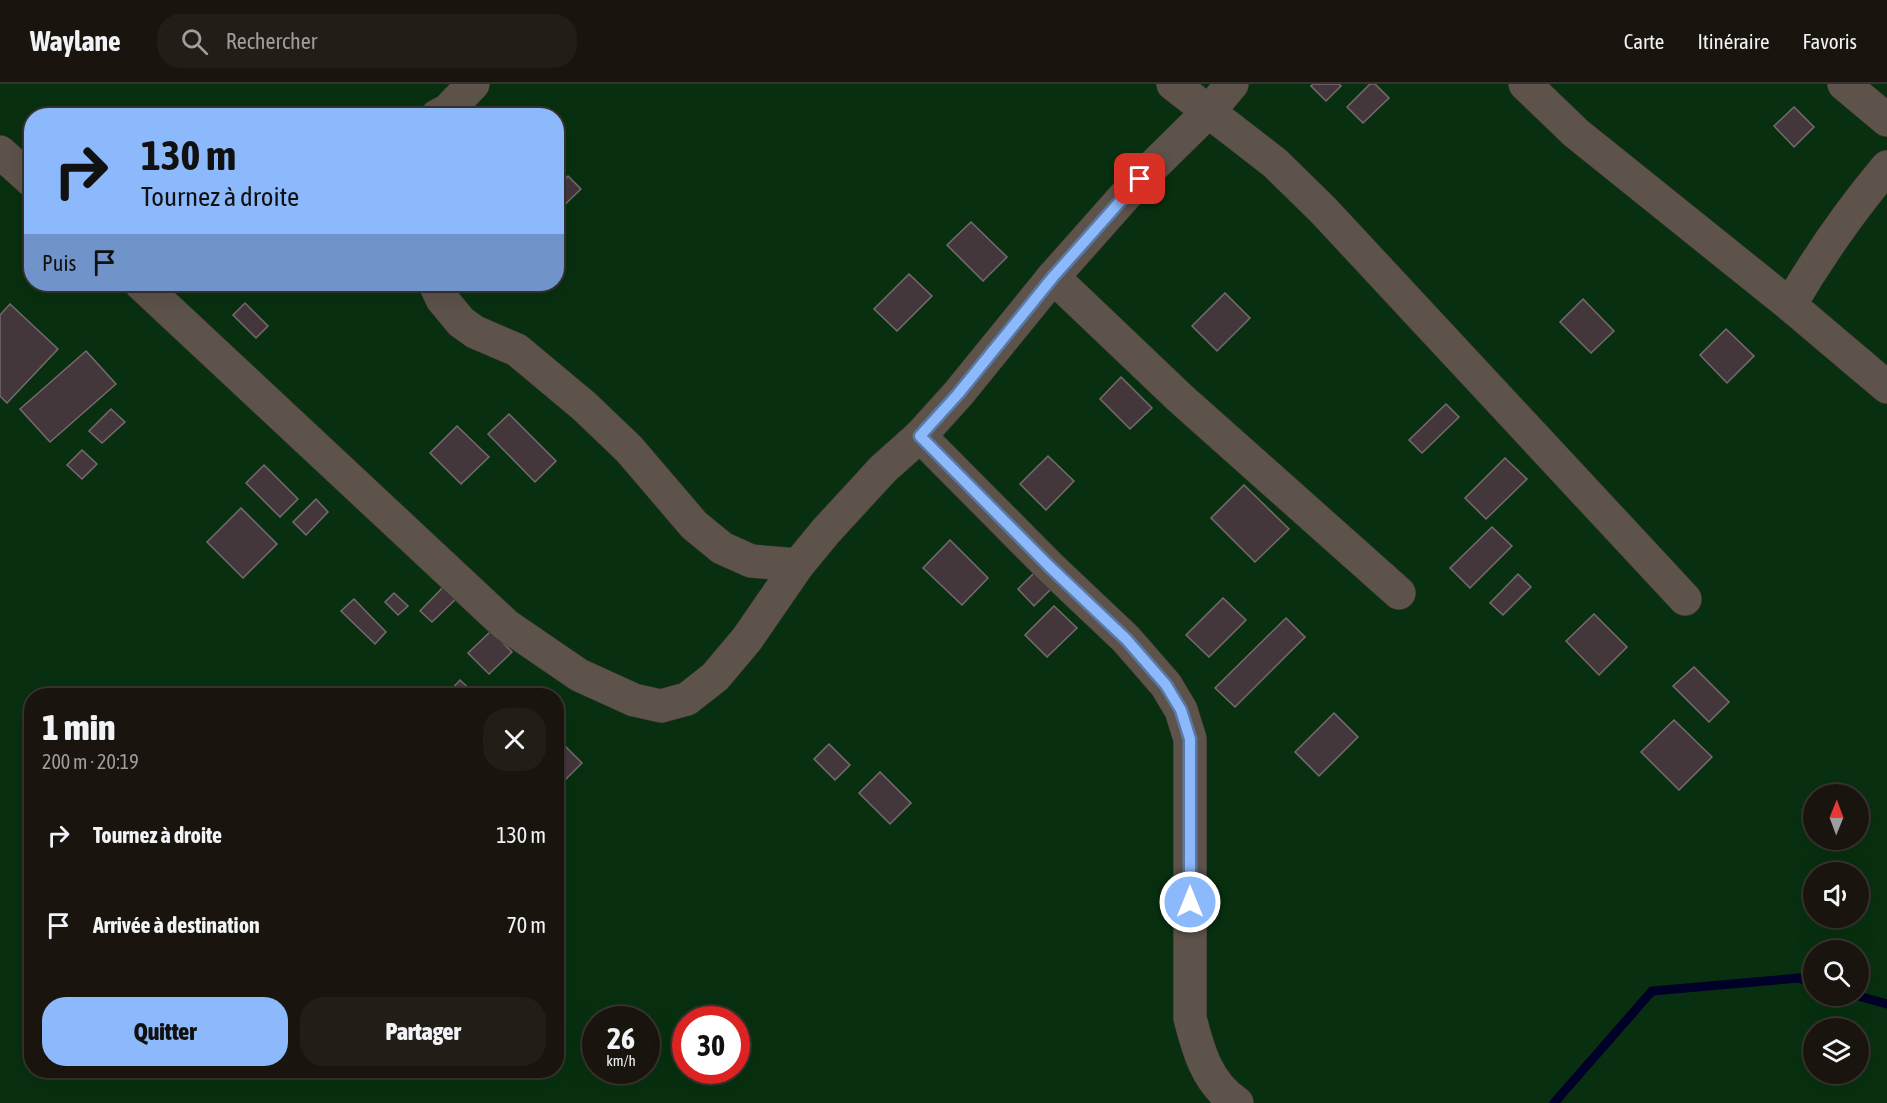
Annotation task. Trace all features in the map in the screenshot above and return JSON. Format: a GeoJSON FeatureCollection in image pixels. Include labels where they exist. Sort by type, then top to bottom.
{"type":"FeatureCollection","features":[{"type":"Feature","properties":{"kind":"street"},"geometry":{"type":"LineString","coordinates":[[450,108],[473,84]]}},
{"type":"Feature","properties":{"kind":"street"},"geometry":{"type":"LineString","coordinates":[[1173,84],[1210,110],[1275,162],[1323,210],[1685,599]]}},
{"type":"Feature","properties":{"kind":"street"},"geometry":{"type":"LineString","coordinates":[[148,291],[506,625],[579,675],[634,700],[661,706],[687,699],[715,677],[747,639],[798,565],[826,531],[883,469],[920,436],[958,394],[1053,277],[1140,179],[1210,110],[1232,84]]}},
{"type":"Feature","properties":{"kind":"street"},"geometry":{"type":"LineString","coordinates":[[1525,84],[1576,133],[1790,305],[1887,387]]}},
{"type":"Feature","properties":{"kind":"street"},"geometry":{"type":"LineString","coordinates":[[1844,84],[1887,120]]}},
{"type":"Feature","properties":{"kind":"street"},"geometry":{"type":"LineString","coordinates":[[0,152],[24,174]]}},
{"type":"Feature","properties":{"kind":"street"},"geometry":{"type":"LineString","coordinates":[[1790,305],[1819,255],[1887,167]]}},
{"type":"Feature","properties":{"kind":"street"},"geometry":{"type":"LineString","coordinates":[[1053,277],[1180,398],[1399,593]]}},
{"type":"Feature","properties":{"kind":"street"},"geometry":{"type":"LineString","coordinates":[[438,291],[461,322],[475,332],[517,350],[584,406],[629,448],[694,525],[722,548],[751,561],[798,565]]}},
{"type":"Feature","properties":{"kind":"street"},"geometry":{"type":"LineString","coordinates":[[920,436],[1050,567],[1126,639],[1166,685],[1181,710],[1190,739],[1190,1018],[1201,1058],[1225,1095],[1237,1103]]}},
{"type":"Feature","properties":{"kind":"green space"},"geometry":{"type":"Polygon","coordinates":[[[0,84],[1887,84],[1887,1103],[0,1103],[0,84]]]}},
{"type":"Feature","properties":{"kind":"building"},"geometry":{"type":"Polygon","coordinates":[[[1313,84],[1339,84],[1341,86],[1326,101],[1311,86],[1313,84]]]}},
{"type":"Feature","properties":{"kind":"building"},"geometry":{"type":"Polygon","coordinates":[[[1370,84],[1375,84],[1389,98],[1363,123],[1347,107],[1370,84]]]}},
{"type":"Feature","properties":{"kind":"building"},"geometry":{"type":"Polygon","coordinates":[[[1794,107],[1814,127],[1794,147],[1774,126],[1794,107]]]}},
{"type":"Feature","properties":{"kind":"building"},"geometry":{"type":"Polygon","coordinates":[[[568,176],[581,189],[564,205],[564,180],[568,176]]]}},
{"type":"Feature","properties":{"kind":"building"},"geometry":{"type":"Polygon","coordinates":[[[971,222],[1007,257],[983,281],[947,245],[971,222]]]}},
{"type":"Feature","properties":{"kind":"building"},"geometry":{"type":"Polygon","coordinates":[[[909,274],[932,296],[897,331],[874,309],[909,274]]]}},
{"type":"Feature","properties":{"kind":"building"},"geometry":{"type":"Polygon","coordinates":[[[1225,293],[1250,318],[1217,351],[1192,326],[1225,293]]]}},
{"type":"Feature","properties":{"kind":"building"},"geometry":{"type":"Polygon","coordinates":[[[1583,299],[1614,331],[1591,353],[1560,322],[1583,299]]]}},
{"type":"Feature","properties":{"kind":"building"},"geometry":{"type":"Polygon","coordinates":[[[245,303],[268,326],[256,338],[233,315],[245,303]]]}},
{"type":"Feature","properties":{"kind":"building"},"geometry":{"type":"Polygon","coordinates":[[[10,304],[58,349],[7,403],[0,396],[0,315],[10,304]]]}},
{"type":"Feature","properties":{"kind":"building"},"geometry":{"type":"Polygon","coordinates":[[[1726,329],[1754,356],[1727,383],[1700,355],[1726,329]]]}},
{"type":"Feature","properties":{"kind":"building"},"geometry":{"type":"Polygon","coordinates":[[[86,351],[116,384],[50,442],[20,409],[86,351]]]}},
{"type":"Feature","properties":{"kind":"building"},"geometry":{"type":"Polygon","coordinates":[[[1121,377],[1152,408],[1130,429],[1100,399],[1121,377]]]}},
{"type":"Feature","properties":{"kind":"building"},"geometry":{"type":"Polygon","coordinates":[[[1446,404],[1459,417],[1422,453],[1409,440],[1446,404]]]}},
{"type":"Feature","properties":{"kind":"building"},"geometry":{"type":"Polygon","coordinates":[[[111,409],[125,422],[102,443],[89,431],[111,409]]]}},
{"type":"Feature","properties":{"kind":"building"},"geometry":{"type":"Polygon","coordinates":[[[509,414],[556,461],[535,482],[488,434],[509,414]]]}},
{"type":"Feature","properties":{"kind":"building"},"geometry":{"type":"Polygon","coordinates":[[[457,426],[489,457],[461,484],[430,453],[457,426]]]}},
{"type":"Feature","properties":{"kind":"building"},"geometry":{"type":"Polygon","coordinates":[[[82,450],[97,464],[82,479],[67,465],[82,450]]]}},
{"type":"Feature","properties":{"kind":"building"},"geometry":{"type":"Polygon","coordinates":[[[1048,456],[1074,481],[1046,510],[1020,484],[1048,456]]]}},
{"type":"Feature","properties":{"kind":"building"},"geometry":{"type":"Polygon","coordinates":[[[1505,458],[1527,479],[1486,519],[1465,498],[1505,458]]]}},
{"type":"Feature","properties":{"kind":"building"},"geometry":{"type":"Polygon","coordinates":[[[264,465],[298,499],[280,517],[246,483],[264,465]]]}},
{"type":"Feature","properties":{"kind":"building"},"geometry":{"type":"Polygon","coordinates":[[[1244,485],[1289,529],[1255,562],[1211,518],[1244,485]]]}},
{"type":"Feature","properties":{"kind":"building"},"geometry":{"type":"Polygon","coordinates":[[[316,499],[328,512],[306,535],[293,522],[316,499]]]}},
{"type":"Feature","properties":{"kind":"building"},"geometry":{"type":"Polygon","coordinates":[[[241,508],[277,544],[243,578],[207,542],[241,508]]]}},
{"type":"Feature","properties":{"kind":"building"},"geometry":{"type":"Polygon","coordinates":[[[1492,527],[1512,546],[1470,588],[1450,568],[1492,527]]]}},
{"type":"Feature","properties":{"kind":"building"},"geometry":{"type":"Polygon","coordinates":[[[950,540],[988,578],[962,605],[923,568],[950,540]]]}},
{"type":"Feature","properties":{"kind":"building"},"geometry":{"type":"Polygon","coordinates":[[[1037,570],[1054,586],[1034,606],[1018,589],[1037,570]]]}},
{"type":"Feature","properties":{"kind":"building"},"geometry":{"type":"Polygon","coordinates":[[[1518,574],[1531,587],[1503,615],[1490,603],[1518,574]]]}},
{"type":"Feature","properties":{"kind":"building"},"geometry":{"type":"Polygon","coordinates":[[[446,584],[458,597],[432,622],[420,611],[446,584]]]}},
{"type":"Feature","properties":{"kind":"building"},"geometry":{"type":"Polygon","coordinates":[[[394,593],[408,606],[398,615],[385,602],[394,593]]]}},
{"type":"Feature","properties":{"kind":"building"},"geometry":{"type":"Polygon","coordinates":[[[1223,598],[1246,620],[1209,657],[1186,635],[1223,598]]]}},
{"type":"Feature","properties":{"kind":"building"},"geometry":{"type":"Polygon","coordinates":[[[354,599],[386,632],[375,644],[341,611],[354,599]]]}},
{"type":"Feature","properties":{"kind":"building"},"geometry":{"type":"Polygon","coordinates":[[[1054,606],[1077,628],[1047,657],[1025,635],[1054,606]]]}},
{"type":"Feature","properties":{"kind":"building"},"geometry":{"type":"Polygon","coordinates":[[[1594,614],[1627,647],[1599,675],[1566,641],[1594,614]]]}},
{"type":"Feature","properties":{"kind":"building"},"geometry":{"type":"Polygon","coordinates":[[[1286,618],[1305,637],[1235,707],[1215,688],[1286,618]]]}},
{"type":"Feature","properties":{"kind":"building"},"geometry":{"type":"Polygon","coordinates":[[[491,631],[512,652],[489,674],[468,653],[491,631]]]}},
{"type":"Feature","properties":{"kind":"building"},"geometry":{"type":"Polygon","coordinates":[[[1694,667],[1729,702],[1709,722],[1673,686],[1694,667]]]}},
{"type":"Feature","properties":{"kind":"building"},"geometry":{"type":"Polygon","coordinates":[[[460,680],[468,688],[453,688],[460,680]]]}},
{"type":"Feature","properties":{"kind":"building"},"geometry":{"type":"Polygon","coordinates":[[[1334,713],[1358,737],[1319,776],[1295,752],[1334,713]]]}},
{"type":"Feature","properties":{"kind":"building"},"geometry":{"type":"Polygon","coordinates":[[[1674,720],[1712,757],[1679,790],[1641,752],[1674,720]]]}},
{"type":"Feature","properties":{"kind":"building"},"geometry":{"type":"Polygon","coordinates":[[[829,744],[850,765],[835,780],[814,759],[829,744]]]}},
{"type":"Feature","properties":{"kind":"building"},"geometry":{"type":"Polygon","coordinates":[[[564,745],[582,763],[564,779],[564,745]]]}},
{"type":"Feature","properties":{"kind":"building"},"geometry":{"type":"Polygon","coordinates":[[[880,772],[911,803],[890,824],[859,793],[880,772]]]}},
{"type":"Feature","properties":{"kind":"waterway"},"geometry":{"type":"LineString","coordinates":[[1554,1103],[1652,991],[1803,979]]}},
{"type":"Feature","properties":{"kind":"waterway"},"geometry":{"type":"LineString","coordinates":[[1869,999],[1887,1004]]}},
{"type":"Feature","properties":{"kind":"route"},"geometry":{"type":"LineString","coordinates":[[1140,179],[1053,277],[958,394],[920,436],[1050,567],[1126,639],[1166,685],[1181,710],[1190,739],[1190,902]]}}]}
